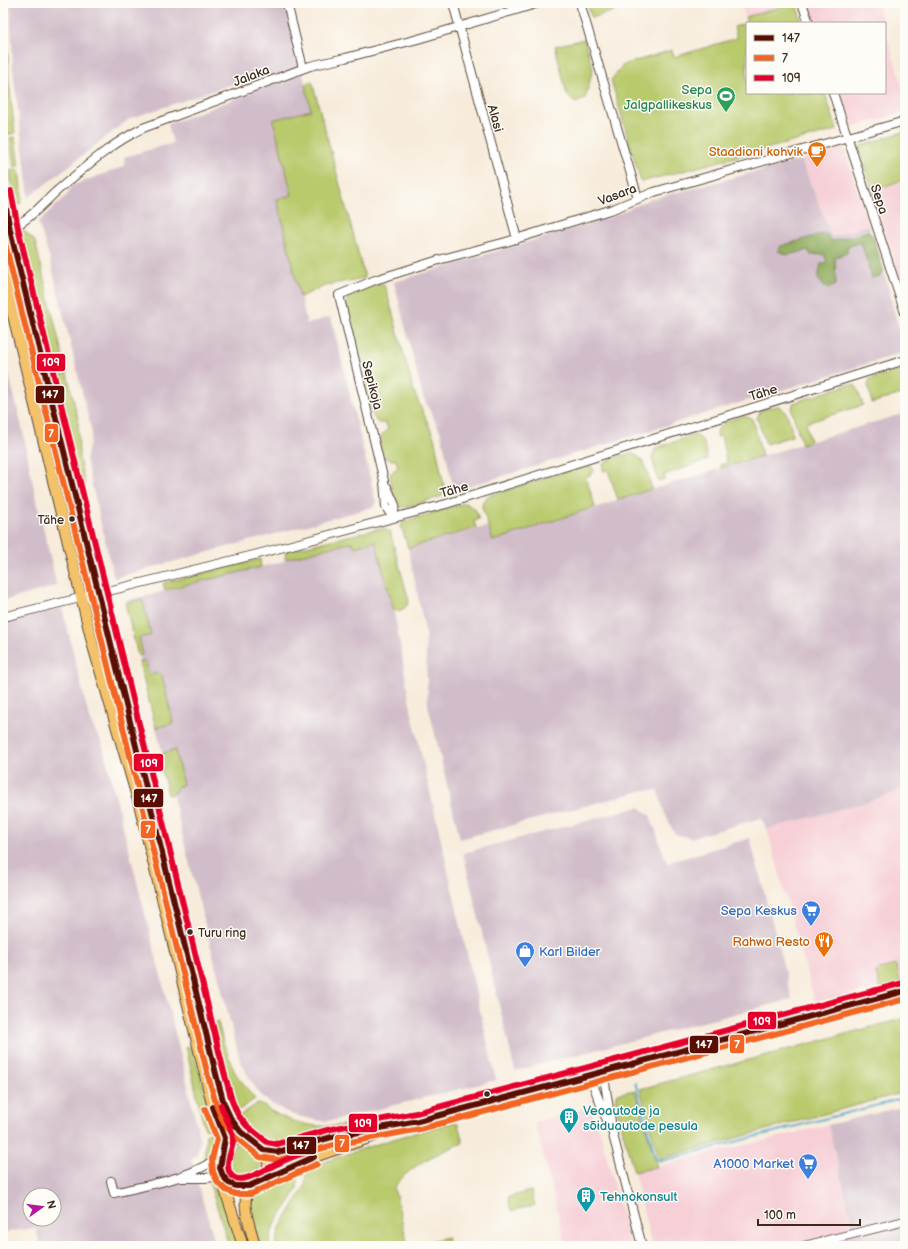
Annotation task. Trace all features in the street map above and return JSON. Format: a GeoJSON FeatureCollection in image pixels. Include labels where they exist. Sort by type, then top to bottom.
{"type":"FeatureCollection","features":[{"type":"Feature","properties":{"kind":"main road"},"geometry":{"type":"LineString","coordinates":[[3,192],[6,231],[224,1104],[231,1119],[241,1132],[264,1150],[278,1152],[332,1137],[418,1122]]}},
{"type":"Feature","properties":{"kind":"main road"},"geometry":{"type":"LineString","coordinates":[[3,274],[80,597],[103,685],[139,804],[214,1112],[225,1136],[219,1162],[225,1190],[243,1246]]}},
{"type":"Feature","properties":{"kind":"main road"},"geometry":{"type":"LineString","coordinates":[[256,1246],[245,1204],[245,1196],[249,1187],[262,1179],[298,1163],[418,1122],[905,991]]}},
{"type":"Feature","properties":{"kind":"main road"},"geometry":{"type":"LineString","coordinates":[[222,1152],[237,1140],[252,1141]]}},
{"type":"Feature","properties":{"kind":"main road"},"geometry":{"type":"LineString","coordinates":[[262,1179],[268,1165],[264,1150]]}},
{"type":"Feature","properties":{"kind":"main road"},"geometry":{"type":"LineString","coordinates":[[223,1176],[234,1186],[249,1187]]}},
{"type":"Feature","properties":{"kind":"street"},"geometry":{"type":"LineString","coordinates":[[288,3],[303,68]]}},
{"type":"Feature","properties":{"kind":"street","name":"Alasi"},"geometry":{"type":"LineString","coordinates":[[453,3],[517,239]]}},
{"type":"Feature","properties":{"kind":"street","name":"Jalaka"},"geometry":{"type":"LineString","coordinates":[[6,231],[23,222],[103,151],[124,138],[180,114],[303,68],[414,40],[539,3]]}},
{"type":"Feature","properties":{"kind":"street"},"geometry":{"type":"LineString","coordinates":[[580,3],[638,198]]}},
{"type":"Feature","properties":{"kind":"street"},"geometry":{"type":"LineString","coordinates":[[802,3],[809,22]]}},
{"type":"Feature","properties":{"kind":"street","name":"Sepa"},"geometry":{"type":"LineString","coordinates":[[833,94],[905,313]]}},
{"type":"Feature","properties":{"kind":"street","name":"Vasara"},"geometry":{"type":"LineString","coordinates":[[339,295],[375,280],[442,259],[517,239],[612,209],[638,198],[905,121]]}},
{"type":"Feature","properties":{"kind":"street","name":"Sepikoja"},"geometry":{"type":"LineString","coordinates":[[339,295],[384,481],[386,507],[393,518]]}},
{"type":"Feature","properties":{"kind":"street","name":"Tähe"},"geometry":{"type":"LineString","coordinates":[[3,617],[254,555],[446,504],[575,465],[905,360]]}},
{"type":"Feature","properties":{"kind":"street"},"geometry":{"type":"LineString","coordinates":[[597,1074],[605,1084],[613,1135],[642,1246]]}},
{"type":"Feature","properties":{"kind":"street"},"geometry":{"type":"LineString","coordinates":[[111,1181],[114,1193],[173,1178],[202,1168],[222,1152]]}},
{"type":"Feature","properties":{"kind":"street"},"geometry":{"type":"LineString","coordinates":[[173,1178],[205,1178],[223,1176]]}},
{"type":"Feature","properties":{"kind":"street"},"geometry":{"type":"LineString","coordinates":[[804,1246],[905,1221]]}},
{"type":"Feature","properties":{"kind":"shaded area"},"geometry":{"type":"Polygon","coordinates":[[[10,3],[284,3],[312,110],[273,120],[292,195],[277,199],[307,324],[331,317],[376,502],[373,507],[114,578],[86,460],[92,433],[50,259],[38,222],[68,194],[71,186],[125,166],[124,157],[173,143],[168,124],[251,93],[250,78],[129,119],[29,197],[13,70],[10,3]]]}},
{"type":"Feature","properties":{"kind":"shaded area"},"geometry":{"type":"Polygon","coordinates":[[[741,3],[794,3],[745,17],[741,3]]]}},
{"type":"Feature","properties":{"kind":"shaded area"},"geometry":{"type":"Polygon","coordinates":[[[808,3],[877,3],[883,22],[815,22],[808,3]]]}},
{"type":"Feature","properties":{"kind":"shaded area"},"geometry":{"type":"Polygon","coordinates":[[[886,32],[905,95],[905,112],[850,128],[838,94],[886,94],[886,32]]]}},
{"type":"Feature","properties":{"kind":"shaded area"},"geometry":{"type":"Polygon","coordinates":[[[905,131],[905,292],[858,147],[905,131]]]}},
{"type":"Feature","properties":{"kind":"shaded area"},"geometry":{"type":"Polygon","coordinates":[[[844,147],[868,225],[832,237],[801,160],[844,147]]]}},
{"type":"Feature","properties":{"kind":"shaded area"},"geometry":{"type":"Polygon","coordinates":[[[801,160],[832,237],[868,225],[884,272],[905,352],[454,491],[441,433],[423,397],[394,282],[611,217],[648,200],[801,160]]]}},
{"type":"Feature","properties":{"kind":"shaded area"},"geometry":{"type":"Polygon","coordinates":[[[3,350],[23,432],[33,484],[57,586],[3,601],[3,350]]]}},
{"type":"Feature","properties":{"kind":"shaded area"},"geometry":{"type":"Polygon","coordinates":[[[905,413],[905,788],[868,802],[767,829],[761,818],[691,838],[675,834],[665,814],[658,791],[645,790],[460,839],[428,705],[425,630],[408,548],[488,526],[493,541],[659,487],[905,413]]]}},
{"type":"Feature","properties":{"kind":"shaded area"},"geometry":{"type":"Polygon","coordinates":[[[352,541],[355,547],[375,541],[394,611],[411,709],[496,1080],[335,1120],[321,1121],[293,1115],[270,1103],[259,1093],[241,1064],[190,866],[125,601],[284,561],[285,559],[352,541]]]}},
{"type":"Feature","properties":{"kind":"shaded area"},"geometry":{"type":"Polygon","coordinates":[[[62,608],[90,721],[102,743],[180,1052],[200,1140],[197,1154],[191,1160],[216,1246],[40,1246],[36,1228],[3,1232],[3,623],[62,608]]]}},
{"type":"Feature","properties":{"kind":"shaded area"},"geometry":{"type":"Polygon","coordinates":[[[905,788],[905,982],[815,1002],[767,829],[868,802],[905,788]]]}},
{"type":"Feature","properties":{"kind":"shaded area"},"geometry":{"type":"Polygon","coordinates":[[[639,807],[650,815],[667,863],[750,838],[792,999],[515,1071],[463,853],[639,807]]]}},
{"type":"Feature","properties":{"kind":"shaded area"},"geometry":{"type":"Polygon","coordinates":[[[905,1106],[905,1246],[804,1246],[855,1233],[828,1125],[905,1106]]]}},
{"type":"Feature","properties":{"kind":"shaded area"},"geometry":{"type":"Polygon","coordinates":[[[590,1107],[601,1135],[630,1246],[566,1246],[535,1122],[590,1107]]]}},
{"type":"Feature","properties":{"kind":"shaded area"},"geometry":{"type":"Polygon","coordinates":[[[828,1125],[855,1233],[804,1246],[652,1246],[634,1172],[828,1125]]]}},
{"type":"Feature","properties":{"kind":"green space"},"geometry":{"type":"Polygon","coordinates":[[[3,3],[6,3],[9,83],[15,133],[6,135],[3,126],[3,3]]]}},
{"type":"Feature","properties":{"kind":"green space"},"geometry":{"type":"Polygon","coordinates":[[[586,3],[640,3],[592,18],[586,3]]]}},
{"type":"Feature","properties":{"kind":"green space"},"geometry":{"type":"Polygon","coordinates":[[[796,3],[802,22],[747,22],[745,17],[796,3]]]}},
{"type":"Feature","properties":{"kind":"green space","name":"Sepa Jalgpallikeskus"},"geometry":{"type":"Polygon","coordinates":[[[746,23],[746,94],[825,94],[837,130],[641,182],[611,80],[623,65],[672,50],[674,57],[737,38],[734,27],[746,23]]]}},
{"type":"Feature","properties":{"kind":"green space"},"geometry":{"type":"Polygon","coordinates":[[[584,39],[593,69],[585,99],[575,103],[567,95],[555,46],[584,39]]]}},
{"type":"Feature","properties":{"kind":"green space"},"geometry":{"type":"Polygon","coordinates":[[[312,81],[365,278],[327,285],[300,297],[277,199],[292,195],[273,120],[311,110],[305,84],[312,81]]]}},
{"type":"Feature","properties":{"kind":"green space"},"geometry":{"type":"Polygon","coordinates":[[[905,131],[905,179],[880,188],[881,196],[875,198],[858,147],[905,131]]]}},
{"type":"Feature","properties":{"kind":"green space"},"geometry":{"type":"Polygon","coordinates":[[[15,137],[19,166],[14,167],[10,138],[15,137]]]}},
{"type":"Feature","properties":{"kind":"green space"},"geometry":{"type":"Polygon","coordinates":[[[19,170],[22,197],[21,203],[14,207],[10,171],[19,170]]]}},
{"type":"Feature","properties":{"kind":"green space"},"geometry":{"type":"Polygon","coordinates":[[[22,229],[35,241],[65,366],[58,367],[50,363],[20,236],[22,229]]]}},
{"type":"Feature","properties":{"kind":"green space"},"geometry":{"type":"Polygon","coordinates":[[[868,231],[873,236],[884,272],[880,276],[872,278],[861,242],[847,247],[847,253],[835,257],[836,285],[827,289],[818,279],[821,264],[827,262],[824,254],[811,255],[808,250],[788,255],[778,251],[781,246],[825,233],[832,241],[868,231]]]}},
{"type":"Feature","properties":{"kind":"green space"},"geometry":{"type":"Polygon","coordinates":[[[383,284],[386,289],[414,392],[434,437],[444,486],[445,494],[440,497],[407,507],[400,507],[392,491],[390,474],[398,467],[396,460],[390,460],[382,454],[379,444],[383,434],[388,430],[386,423],[378,423],[375,419],[369,407],[365,392],[365,379],[367,374],[373,370],[372,363],[363,363],[358,357],[348,317],[348,298],[355,292],[383,284]]]}},
{"type":"Feature","properties":{"kind":"green space"},"geometry":{"type":"Polygon","coordinates":[[[905,369],[905,393],[872,403],[868,384],[870,379],[905,369]]]}},
{"type":"Feature","properties":{"kind":"green space"},"geometry":{"type":"Polygon","coordinates":[[[67,373],[78,419],[79,458],[85,484],[83,485],[76,470],[55,383],[59,376],[67,373]]]}},
{"type":"Feature","properties":{"kind":"green space"},"geometry":{"type":"Polygon","coordinates":[[[850,384],[856,386],[863,405],[806,423],[810,441],[802,444],[792,411],[793,403],[850,384]]]}},
{"type":"Feature","properties":{"kind":"green space"},"geometry":{"type":"Polygon","coordinates":[[[777,406],[784,409],[786,413],[790,423],[792,436],[766,444],[757,418],[761,410],[777,406]]]}},
{"type":"Feature","properties":{"kind":"green space"},"geometry":{"type":"Polygon","coordinates":[[[745,416],[752,419],[762,456],[721,468],[720,465],[727,463],[721,436],[717,437],[717,432],[722,424],[745,416]]]}},
{"type":"Feature","properties":{"kind":"green space"},"geometry":{"type":"Polygon","coordinates":[[[694,435],[703,441],[706,448],[707,460],[664,475],[665,479],[658,481],[652,457],[656,448],[694,435]]]}},
{"type":"Feature","properties":{"kind":"green space"},"geometry":{"type":"Polygon","coordinates":[[[631,453],[640,458],[646,468],[652,489],[618,500],[608,470],[603,471],[603,464],[613,458],[631,453]]]}},
{"type":"Feature","properties":{"kind":"green space"},"geometry":{"type":"Polygon","coordinates":[[[584,466],[592,467],[594,470],[586,477],[595,507],[493,541],[482,507],[483,502],[488,496],[584,466]]]}},
{"type":"Feature","properties":{"kind":"green space"},"geometry":{"type":"Polygon","coordinates":[[[465,503],[475,509],[479,519],[474,521],[476,528],[408,548],[401,525],[403,522],[465,503]]]}},
{"type":"Feature","properties":{"kind":"green space"},"geometry":{"type":"Polygon","coordinates":[[[377,529],[385,529],[390,532],[409,601],[407,606],[401,610],[394,611],[375,541],[355,547],[352,542],[285,559],[286,551],[377,529]]]}},
{"type":"Feature","properties":{"kind":"green space"},"geometry":{"type":"Polygon","coordinates":[[[260,559],[261,567],[165,590],[163,583],[260,559]]]}},
{"type":"Feature","properties":{"kind":"green space"},"geometry":{"type":"Polygon","coordinates":[[[140,600],[143,601],[151,635],[139,638],[143,654],[138,656],[125,603],[140,600]]]}},
{"type":"Feature","properties":{"kind":"green space"},"geometry":{"type":"Polygon","coordinates":[[[145,661],[149,675],[160,673],[162,676],[173,723],[156,728],[139,662],[145,661]]]}},
{"type":"Feature","properties":{"kind":"green space"},"geometry":{"type":"Polygon","coordinates":[[[175,750],[183,784],[176,789],[173,794],[168,795],[159,758],[160,754],[175,750]]]}},
{"type":"Feature","properties":{"kind":"green space"},"geometry":{"type":"Polygon","coordinates":[[[896,965],[900,981],[899,984],[885,988],[880,987],[876,972],[879,969],[896,965]]]}},
{"type":"Feature","properties":{"kind":"green space"},"geometry":{"type":"Polygon","coordinates":[[[905,1018],[905,1092],[659,1159],[640,1089],[905,1018]]]}},
{"type":"Feature","properties":{"kind":"green space"},"geometry":{"type":"Polygon","coordinates":[[[218,1022],[223,1042],[235,1073],[255,1099],[233,1114],[224,1082],[213,1028],[215,1023],[218,1022]]]}},
{"type":"Feature","properties":{"kind":"green space"},"geometry":{"type":"Polygon","coordinates":[[[186,1046],[191,1048],[193,1052],[215,1124],[206,1129],[204,1127],[186,1046]]]}},
{"type":"Feature","properties":{"kind":"green space"},"geometry":{"type":"Polygon","coordinates":[[[635,1090],[657,1167],[634,1172],[615,1103],[616,1094],[635,1090]]]}},
{"type":"Feature","properties":{"kind":"green space"},"geometry":{"type":"Polygon","coordinates":[[[257,1104],[264,1106],[282,1117],[310,1125],[329,1126],[349,1124],[346,1129],[286,1146],[276,1146],[266,1142],[260,1136],[249,1132],[236,1118],[257,1104]]]}},
{"type":"Feature","properties":{"kind":"green space"},"geometry":{"type":"Polygon","coordinates":[[[455,1122],[458,1124],[463,1143],[416,1166],[400,1180],[394,1188],[408,1246],[275,1246],[280,1228],[305,1186],[306,1169],[380,1143],[455,1122]]]}},
{"type":"Feature","properties":{"kind":"green space"},"geometry":{"type":"Polygon","coordinates":[[[217,1129],[219,1135],[218,1148],[204,1164],[206,1134],[217,1129]]]}},
{"type":"Feature","properties":{"kind":"green space"},"geometry":{"type":"Polygon","coordinates":[[[242,1143],[256,1149],[261,1157],[260,1166],[255,1174],[247,1179],[238,1180],[230,1176],[225,1163],[235,1144],[242,1143]]]}},
{"type":"Feature","properties":{"kind":"green space"},"geometry":{"type":"Polygon","coordinates":[[[289,1171],[296,1176],[298,1182],[297,1189],[273,1227],[269,1246],[260,1246],[249,1200],[251,1195],[260,1186],[289,1171]]]}},
{"type":"Feature","properties":{"kind":"green space"},"geometry":{"type":"Polygon","coordinates":[[[209,1181],[213,1181],[218,1185],[222,1192],[229,1211],[238,1246],[229,1246],[209,1181]]]}},
{"type":"Feature","properties":{"kind":"green space"},"geometry":{"type":"Polygon","coordinates":[[[531,1191],[535,1205],[511,1211],[508,1197],[531,1191]]]}},
{"type":"Feature","properties":{"kind":"green space"},"geometry":{"type":"Polygon","coordinates":[[[447,1237],[449,1246],[411,1246],[447,1237]]]}},
{"type":"Feature","properties":{"kind":"waterway"},"geometry":{"type":"LineString","coordinates":[[635,1082],[656,1159],[661,1161],[905,1098]]}},
{"type":"Feature","properties":{"kind":"transit line","name":"109"},"geometry":{"type":"LineString","coordinates":[[11,191],[18,228],[224,1072],[232,1101],[238,1115],[247,1126],[267,1142],[277,1144],[331,1129],[416,1113],[903,983]]}},
{"type":"Feature","properties":{"kind":"transit line","name":"147"},"geometry":{"type":"LineString","coordinates":[[3,192],[10,230],[216,1074],[224,1104],[231,1119],[241,1132],[264,1150],[278,1152],[332,1137],[418,1121],[905,991]]}},
{"type":"Feature","properties":{"kind":"transit line","name":"7"},"geometry":{"type":"LineString","coordinates":[[3,235],[208,1076],[217,1107],[224,1123],[235,1137],[260,1157],[279,1160],[334,1145],[420,1129],[905,999]]}},
{"type":"Feature","properties":{"kind":"transit line","name":"109"},"geometry":{"type":"LineString","coordinates":[[221,1105],[233,1135],[233,1143],[228,1160],[228,1167],[231,1175],[236,1178],[242,1179],[250,1177],[285,1160],[311,1150]]}},
{"type":"Feature","properties":{"kind":"transit line","name":"147"},"geometry":{"type":"LineString","coordinates":[[213,1107],[225,1138],[220,1168],[223,1176],[229,1183],[236,1186],[249,1186],[314,1157]]}},
{"type":"Feature","properties":{"kind":"transit line","name":"7"},"geometry":{"type":"LineString","coordinates":[[205,1109],[217,1139],[212,1159],[213,1172],[218,1183],[226,1190],[235,1194],[251,1194],[317,1164]]}},
{"type":"Feature","properties":{"kind":"place","name":"Sepa Jalgpallikeskus"},"geometry":{"type":"Point","coordinates":[726,113]}},
{"type":"Feature","properties":{"kind":"place","name":"Staadioni kohvik"},"geometry":{"type":"Point","coordinates":[817,168]}},
{"type":"Feature","properties":{"kind":"place","name":"Tähe"},"geometry":{"type":"Point","coordinates":[72,519]}},
{"type":"Feature","properties":{"kind":"place","name":"Sepa Keskus"},"geometry":{"type":"Point","coordinates":[811,927]}},
{"type":"Feature","properties":{"kind":"place","name":"Turu ring"},"geometry":{"type":"Point","coordinates":[190,932]}},
{"type":"Feature","properties":{"kind":"place","name":"Rahwa Resto"},"geometry":{"type":"Point","coordinates":[824,958]}},
{"type":"Feature","properties":{"kind":"place","name":"Karl Bilder"},"geometry":{"type":"Point","coordinates":[525,968]}},
{"type":"Feature","properties":{"kind":"place","name":"Veoautode ja sõiduautode pesula"},"geometry":{"type":"Point","coordinates":[569,1134]}},
{"type":"Feature","properties":{"kind":"place","name":"A1000 Market"},"geometry":{"type":"Point","coordinates":[808,1180]}},
{"type":"Feature","properties":{"kind":"place","name":"Tehnokonsult"},"geometry":{"type":"Point","coordinates":[586,1213]}}]}
